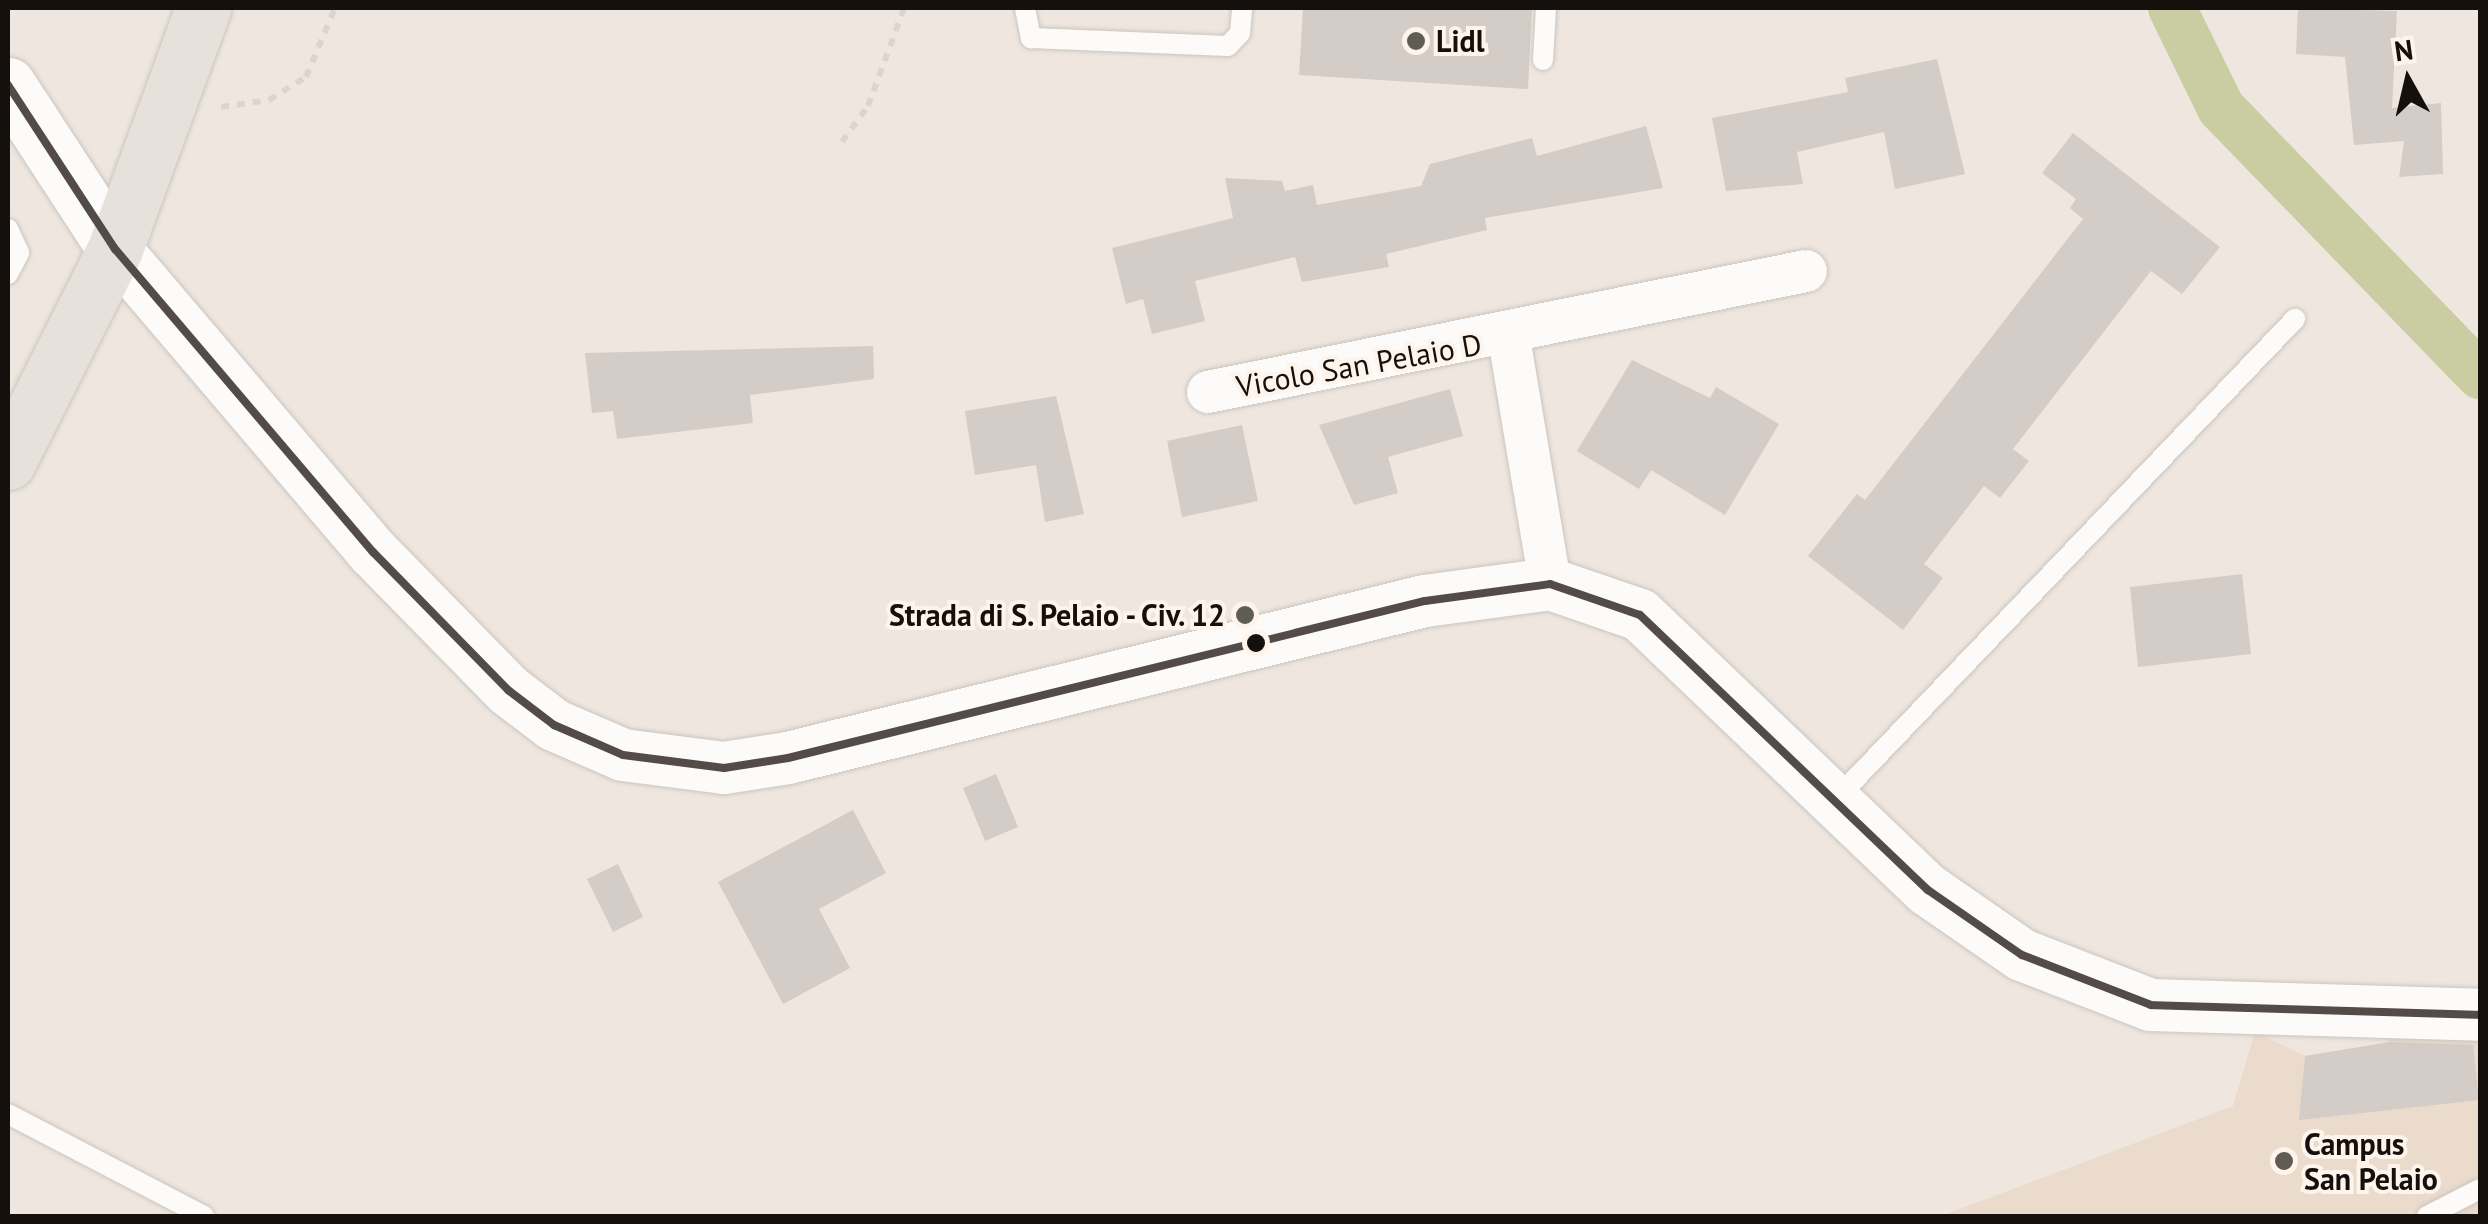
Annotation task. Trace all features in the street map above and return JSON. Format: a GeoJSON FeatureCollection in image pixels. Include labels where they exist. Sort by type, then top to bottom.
{"type":"FeatureCollection","features":[{"type":"Feature","properties":{"kind":"main road"},"geometry":{"type":"LineString","coordinates":[[8,462],[115,249],[203,8]]}},
{"type":"Feature","properties":{"kind":"main road"},"geometry":{"type":"LineString","coordinates":[[8,85],[115,249]]}},
{"type":"Feature","properties":{"kind":"street"},"geometry":{"type":"LineString","coordinates":[[115,249],[373,552],[508,690],[554,725],[654,762],[724,768],[788,758],[1425,601],[1550,584],[1640,615],[1973,924],[2086,984],[2226,1013],[2480,1015]]}},
{"type":"Feature","properties":{"kind":"street","name":"Vicolo San Pelaio D"},"geometry":{"type":"LineString","coordinates":[[1208,392],[1509,338],[1806,272]]}},
{"type":"Feature","properties":{"kind":"street","name":"Vicolo San Pelaio D"},"geometry":{"type":"LineString","coordinates":[[1509,338],[1550,584]]}},
{"type":"Feature","properties":{"kind":"lane"},"geometry":{"type":"LineString","coordinates":[[1024,8],[1031,38],[1228,46],[1240,33],[1242,8]]}},
{"type":"Feature","properties":{"kind":"lane"},"geometry":{"type":"LineString","coordinates":[[1543,60],[1546,8]]}},
{"type":"Feature","properties":{"kind":"lane"},"geometry":{"type":"LineString","coordinates":[[8,229],[19,254],[8,274]]}},
{"type":"Feature","properties":{"kind":"lane"},"geometry":{"type":"LineString","coordinates":[[1835,800],[2295,318]]}},
{"type":"Feature","properties":{"kind":"lane"},"geometry":{"type":"LineString","coordinates":[[8,1114],[204,1216]]}},
{"type":"Feature","properties":{"kind":"lane"},"geometry":{"type":"LineString","coordinates":[[2427,1216],[2480,1189]]}},
{"type":"Feature","properties":{"kind":"path"},"geometry":{"type":"LineString","coordinates":[[222,107],[269,100],[306,77],[334,8]]}},
{"type":"Feature","properties":{"kind":"path"},"geometry":{"type":"LineString","coordinates":[[842,142],[868,106],[904,8]]}},
{"type":"Feature","properties":{"kind":"shaded area","name":"Campus San Pelaio"},"geometry":{"type":"Polygon","coordinates":[[[2255,1032],[2305,1056],[2389,1046],[2388,1037],[2480,1036],[2480,1216],[1941,1216],[2233,1106],[2255,1032]]]}},
{"type":"Feature","properties":{"kind":"building","name":"Lidl"},"geometry":{"type":"Polygon","coordinates":[[[1303,8],[1532,8],[1528,89],[1299,75],[1303,8]]]}},
{"type":"Feature","properties":{"kind":"building"},"geometry":{"type":"Polygon","coordinates":[[[2298,8],[2397,11],[2392,108],[2441,103],[2443,174],[2399,177],[2404,141],[2354,145],[2345,57],[2296,54],[2298,8]]]}},
{"type":"Feature","properties":{"kind":"building"},"geometry":{"type":"Polygon","coordinates":[[[1937,59],[1965,174],[1895,189],[1884,132],[1797,152],[1803,184],[1726,191],[1712,118],[1848,92],[1845,78],[1937,59]]]}},
{"type":"Feature","properties":{"kind":"building"},"geometry":{"type":"Polygon","coordinates":[[[1646,126],[1663,188],[1485,218],[1487,230],[1386,254],[1389,267],[1302,282],[1295,257],[1195,281],[1205,321],[1152,334],[1143,299],[1126,304],[1112,248],[1233,218],[1225,178],[1282,181],[1285,191],[1313,185],[1317,205],[1421,186],[1430,164],[1532,138],[1537,156],[1646,126]]]}},
{"type":"Feature","properties":{"kind":"building"},"geometry":{"type":"Polygon","coordinates":[[[2073,133],[2220,247],[2182,294],[2151,271],[2013,449],[2029,461],[2000,498],[1984,486],[1924,564],[1943,578],[1903,630],[1808,556],[1857,494],[1865,500],[2083,219],[2070,208],[2076,199],[2042,173],[2073,133]]]}},
{"type":"Feature","properties":{"kind":"building"},"geometry":{"type":"Polygon","coordinates":[[[873,346],[874,379],[750,395],[753,423],[617,439],[613,411],[592,413],[585,353],[873,346]]]}},
{"type":"Feature","properties":{"kind":"building"},"geometry":{"type":"Polygon","coordinates":[[[1632,360],[1710,398],[1716,387],[1779,424],[1725,515],[1651,470],[1639,489],[1577,451],[1632,360]]]}},
{"type":"Feature","properties":{"kind":"building"},"geometry":{"type":"Polygon","coordinates":[[[1450,389],[1463,436],[1388,457],[1398,493],[1354,505],[1319,425],[1450,389]]]}},
{"type":"Feature","properties":{"kind":"building"},"geometry":{"type":"Polygon","coordinates":[[[1056,396],[1084,514],[1045,522],[1036,465],[975,475],[965,411],[1056,396]]]}},
{"type":"Feature","properties":{"kind":"building"},"geometry":{"type":"Polygon","coordinates":[[[1242,425],[1258,501],[1182,517],[1167,441],[1242,425]]]}},
{"type":"Feature","properties":{"kind":"building"},"geometry":{"type":"Polygon","coordinates":[[[2242,574],[2251,654],[2138,667],[2130,587],[2242,574]]]}},
{"type":"Feature","properties":{"kind":"building"},"geometry":{"type":"Polygon","coordinates":[[[996,774],[1018,827],[985,841],[963,788],[996,774]]]}},
{"type":"Feature","properties":{"kind":"building"},"geometry":{"type":"Polygon","coordinates":[[[853,810],[886,873],[819,909],[850,968],[783,1004],[718,882],[853,810]]]}},
{"type":"Feature","properties":{"kind":"building"},"geometry":{"type":"Polygon","coordinates":[[[618,864],[643,917],[613,932],[587,879],[618,864]]]}},
{"type":"Feature","properties":{"kind":"building"},"geometry":{"type":"Polygon","coordinates":[[[2389,1042],[2473,1045],[2479,1100],[2299,1120],[2305,1056],[2389,1042]]]}},
{"type":"Feature","properties":{"kind":"waterway"},"geometry":{"type":"LineString","coordinates":[[2172,8],[2221,108],[2480,375]]}},
{"type":"Feature","properties":{"kind":"transit line"},"geometry":{"type":"LineString","coordinates":[[8,85],[115,249],[373,552],[508,690],[554,725],[623,755],[724,768],[788,758],[1425,601],[1550,584],[1640,615],[1928,890],[2022,955],[2151,1005],[2480,1015]]}},
{"type":"Feature","properties":{"kind":"place","name":"Lidl"},"geometry":{"type":"Point","coordinates":[1416,41]}},
{"type":"Feature","properties":{"kind":"place","name":"Strada di S. Pelaio - Civ. 12"},"geometry":{"type":"Point","coordinates":[1245,615]}},
{"type":"Feature","properties":{"kind":"place","name":"Campus San Pelaio"},"geometry":{"type":"Point","coordinates":[2284,1161]}}]}
